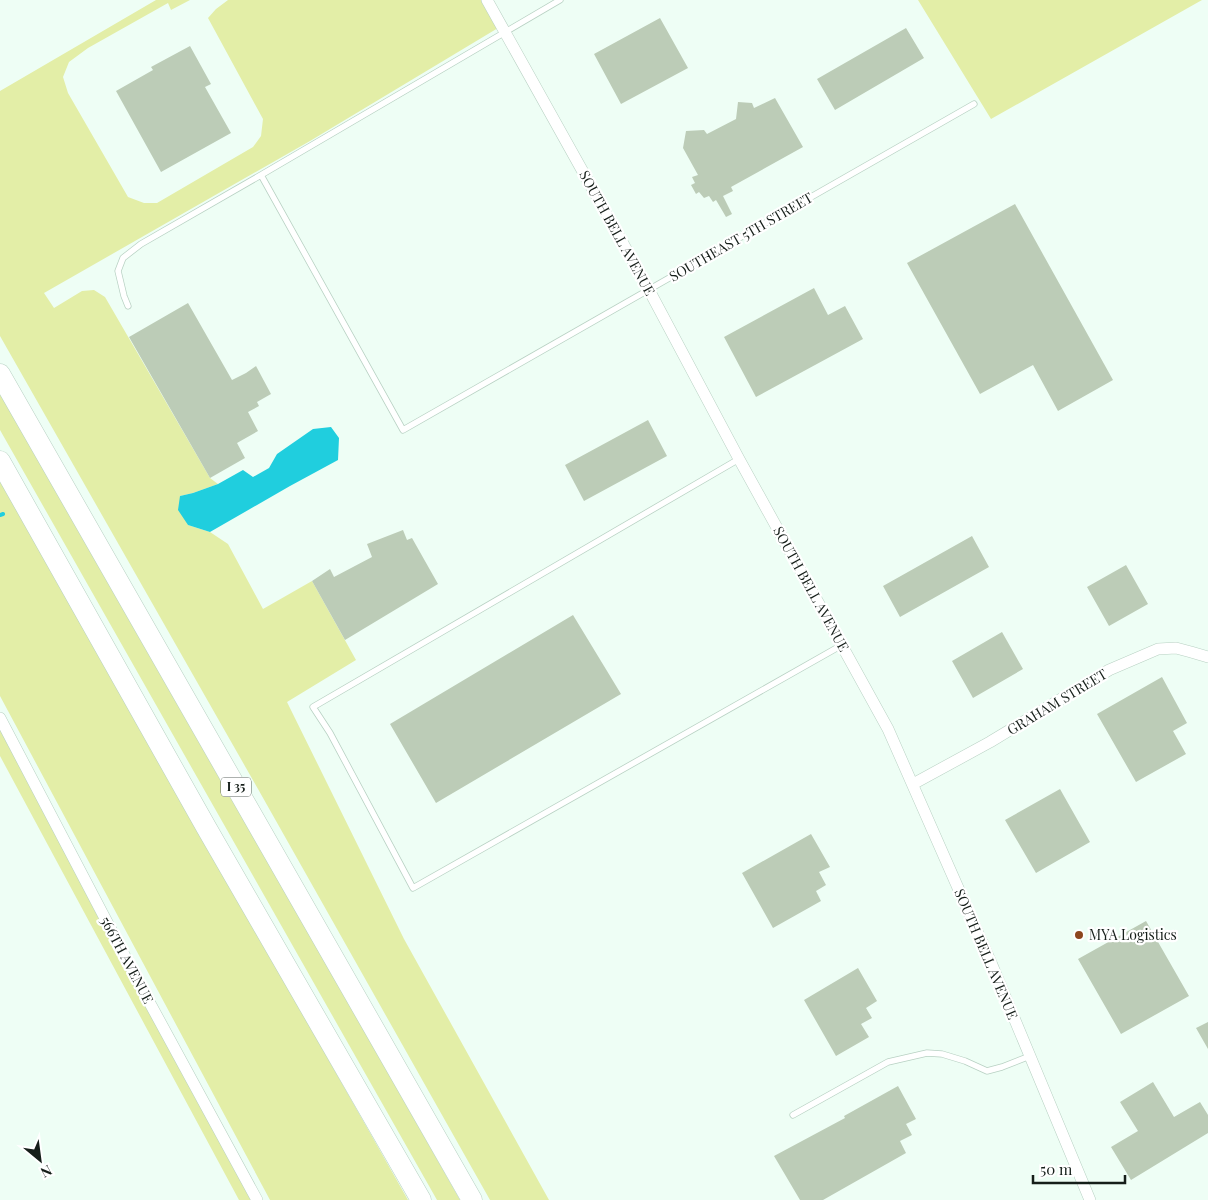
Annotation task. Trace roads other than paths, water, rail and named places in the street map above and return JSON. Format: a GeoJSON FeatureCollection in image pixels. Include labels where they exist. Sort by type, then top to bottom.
{"type":"FeatureCollection","features":[{"type":"Feature","properties":{"kind":"highway","name":"I 35"},"geometry":{"type":"LineString","coordinates":[[0,374],[472,1200]]}},
{"type":"Feature","properties":{"kind":"highway"},"geometry":{"type":"LineString","coordinates":[[0,461],[206,827],[421,1200]]}},
{"type":"Feature","properties":{"kind":"street","name":"SOUTH BELL AVENUE"},"geometry":{"type":"LineString","coordinates":[[487,0],[649,290],[739,459],[888,729],[992,965],[1090,1200]]}},
{"type":"Feature","properties":{"kind":"street","name":"GRAHAM STREET"},"geometry":{"type":"LineString","coordinates":[[913,784],[990,742],[1109,670],[1158,649],[1176,648],[1208,657]]}},
{"type":"Feature","properties":{"kind":"street","name":"566TH AVENUE"},"geometry":{"type":"LineString","coordinates":[[0,718],[140,985],[257,1200]]}},
{"type":"Feature","properties":{"kind":"lane"},"geometry":{"type":"LineString","coordinates":[[128,306],[118,271],[123,258],[141,244],[560,0]]}},
{"type":"Feature","properties":{"kind":"lane","name":"SOUTHEAST 5TH STREET"},"geometry":{"type":"LineString","coordinates":[[260,176],[403,430],[974,104]]}},
{"type":"Feature","properties":{"kind":"lane"},"geometry":{"type":"LineString","coordinates":[[739,459],[313,707],[330,733],[413,888],[842,645]]}},
{"type":"Feature","properties":{"kind":"lane"},"geometry":{"type":"LineString","coordinates":[[793,1115],[888,1062],[911,1056],[927,1053],[942,1054],[987,1070],[1002,1067],[1030,1056]]}},
{"type":"Feature","properties":{"kind":"water"},"geometry":{"type":"Polygon","coordinates":[[[331,427],[339,438],[338,460],[210,532],[188,525],[178,510],[180,496],[218,484],[243,470],[253,477],[269,468],[277,454],[313,429],[331,427]]]}},
{"type":"Feature","properties":{"kind":"place","name":"MYA Logistics"},"geometry":{"type":"Point","coordinates":[1079,935]}}]}
